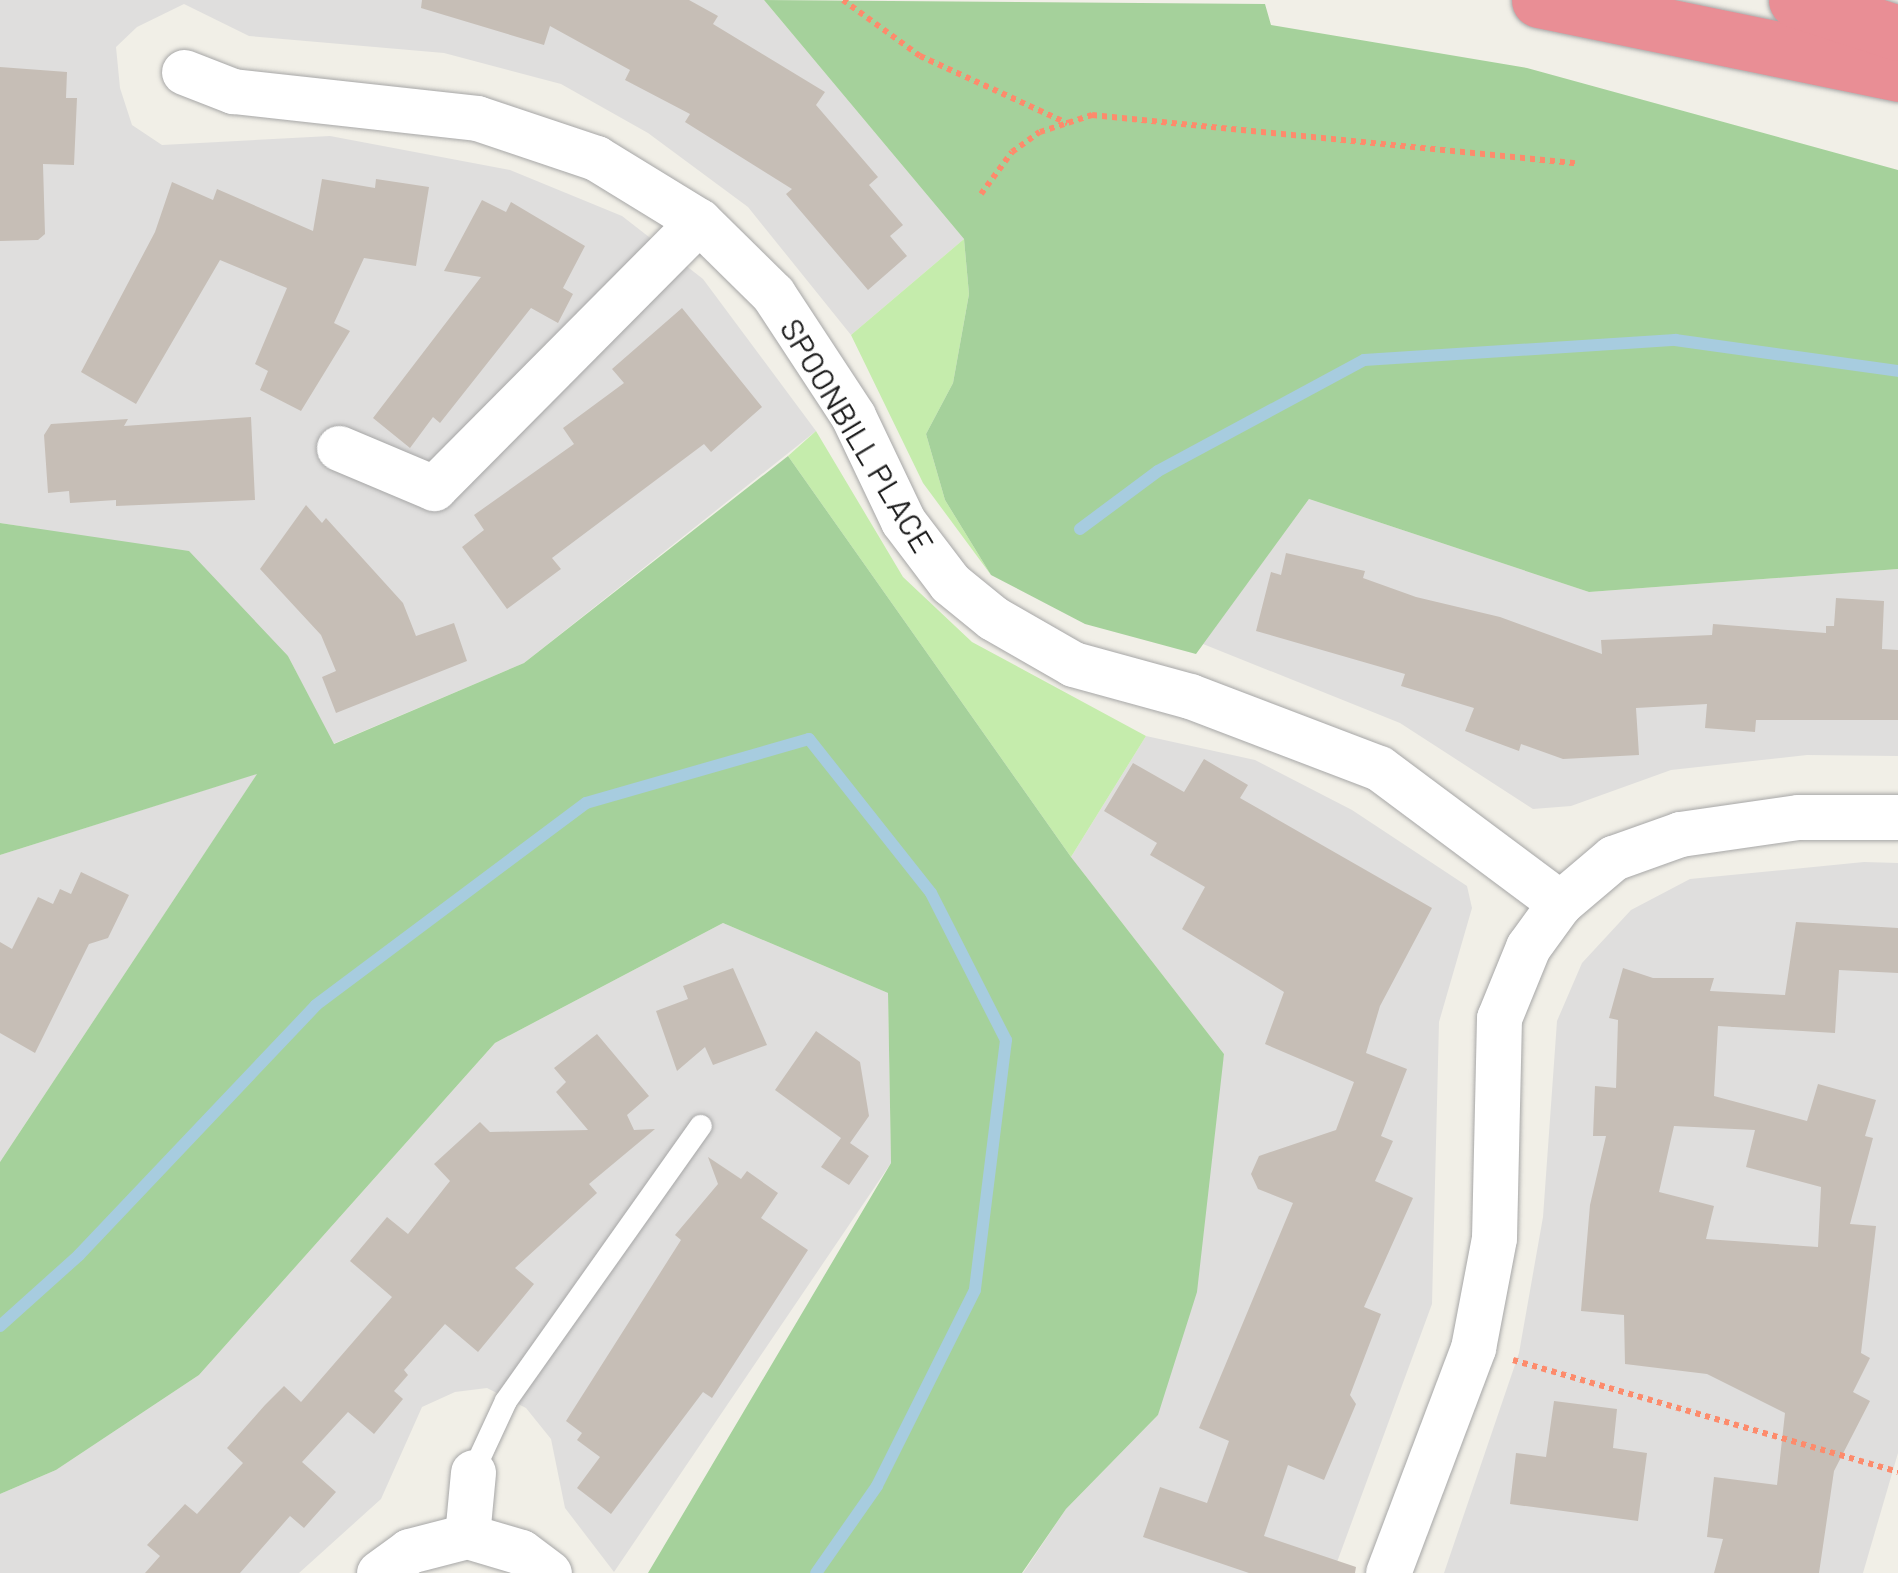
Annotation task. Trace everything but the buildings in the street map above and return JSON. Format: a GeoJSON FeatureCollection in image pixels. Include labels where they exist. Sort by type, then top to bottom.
{"type":"FeatureCollection","features":[{"type":"Feature","properties":{"kind":"highway"},"geometry":{"type":"LineString","coordinates":[[1539,0],[1898,74]]}},
{"type":"Feature","properties":{"kind":"highway"},"geometry":{"type":"LineString","coordinates":[[1796,0],[1898,32]]}},
{"type":"Feature","properties":{"kind":"street","name":"SPOONBILL PLACE"},"geometry":{"type":"LineString","coordinates":[[184,72],[233,90],[478,118],[596,158],[699,221],[773,294],[852,416],[903,522],[950,583],[978,606],[1072,664],[1208,702],[1379,768],[1560,902]]}},
{"type":"Feature","properties":{"kind":"street"},"geometry":{"type":"LineString","coordinates":[[339,448],[434,488],[699,221]]}},
{"type":"Feature","properties":{"kind":"street"},"geometry":{"type":"LineString","coordinates":[[1388,1573],[1473,1348],[1494,1238],[1499,1018],[1528,947],[1560,902],[1613,858],[1680,834],[1798,817],[1898,817]]}},
{"type":"Feature","properties":{"kind":"street"},"geometry":{"type":"LineString","coordinates":[[467,1536],[473,1472]]}},
{"type":"Feature","properties":{"kind":"street"},"geometry":{"type":"LineString","coordinates":[[379,1573],[409,1551],[467,1536],[521,1552],[549,1573]]}},
{"type":"Feature","properties":{"kind":"lane"},"geometry":{"type":"LineString","coordinates":[[473,1472],[506,1400],[701,1126]]}},
{"type":"Feature","properties":{"kind":"path"},"geometry":{"type":"LineString","coordinates":[[843,0],[920,56],[1067,123]]}},
{"type":"Feature","properties":{"kind":"path"},"geometry":{"type":"LineString","coordinates":[[981,194],[1012,152],[1092,114],[1576,163]]}},
{"type":"Feature","properties":{"kind":"path"},"geometry":{"type":"LineString","coordinates":[[1512,1359],[1898,1472]]}},
{"type":"Feature","properties":{"kind":"shaded area"},"geometry":{"type":"Polygon","coordinates":[[[0,0],[764,0],[964,239],[851,335],[748,207],[648,133],[561,84],[444,53],[249,36],[184,4],[137,27],[116,47],[120,88],[132,125],[162,145],[330,136],[510,170],[622,216],[703,279],[816,431],[524,663],[333,744],[288,656],[33,528],[0,523],[0,0]]]}},
{"type":"Feature","properties":{"kind":"shaded area"},"geometry":{"type":"Polygon","coordinates":[[[1309,499],[1589,592],[1898,569],[1898,756],[1807,755],[1671,770],[1571,806],[1533,809],[1400,723],[1203,644],[1309,499]]]}},
{"type":"Feature","properties":{"kind":"shaded area"},"geometry":{"type":"Polygon","coordinates":[[[1146,736],[1255,760],[1352,810],[1467,886],[1472,908],[1439,1022],[1432,1304],[1333,1573],[1023,1573],[1066,1509],[1158,1415],[1224,1054],[1071,857],[1146,736]]]}},
{"type":"Feature","properties":{"kind":"shaded area"},"geometry":{"type":"Polygon","coordinates":[[[258,773],[0,1162],[0,855],[258,773]]]}},
{"type":"Feature","properties":{"kind":"shaded area"},"geometry":{"type":"Polygon","coordinates":[[[1864,862],[1898,863],[1898,1453],[1863,1573],[1444,1573],[1519,1353],[1543,1217],[1557,1021],[1582,963],[1631,910],[1690,879],[1864,862]]]}},
{"type":"Feature","properties":{"kind":"shaded area"},"geometry":{"type":"Polygon","coordinates":[[[723,923],[888,993],[891,1163],[614,1572],[565,1508],[551,1439],[526,1408],[487,1388],[455,1392],[422,1407],[381,1499],[299,1573],[0,1573],[0,1494],[56,1470],[199,1375],[495,1043],[723,923]]]}},
{"type":"Feature","properties":{"kind":"green space"},"geometry":{"type":"Polygon","coordinates":[[[764,0],[1265,4],[1271,25],[1527,68],[1898,170],[1898,569],[1589,592],[1309,499],[1196,654],[1085,624],[991,575],[945,500],[926,434],[953,383],[969,294],[964,239],[764,0]]]}},
{"type":"Feature","properties":{"kind":"green space"},"geometry":{"type":"Polygon","coordinates":[[[964,239],[969,294],[953,383],[926,434],[945,500],[991,575],[923,483],[851,335],[964,239]]]}},
{"type":"Feature","properties":{"kind":"green space"},"geometry":{"type":"Polygon","coordinates":[[[816,431],[903,577],[972,642],[1146,736],[1071,857],[788,456],[816,431]]]}},
{"type":"Feature","properties":{"kind":"green space"},"geometry":{"type":"Polygon","coordinates":[[[788,456],[1071,857],[1224,1054],[1197,1292],[1158,1415],[1066,1509],[1022,1573],[648,1573],[891,1163],[888,993],[723,923],[495,1043],[199,1375],[56,1470],[0,1494],[0,1162],[257,774],[0,855],[0,523],[189,551],[288,656],[334,744],[524,663],[788,456]]]}},
{"type":"Feature","properties":{"kind":"waterway"},"geometry":{"type":"LineString","coordinates":[[1080,529],[1158,471],[1364,360],[1675,340],[1898,371]]}},
{"type":"Feature","properties":{"kind":"waterway"},"geometry":{"type":"LineString","coordinates":[[0,1326],[79,1255],[316,1005],[586,803],[809,739],[931,893],[1006,1040],[975,1290],[877,1486],[816,1573]]}}]}
